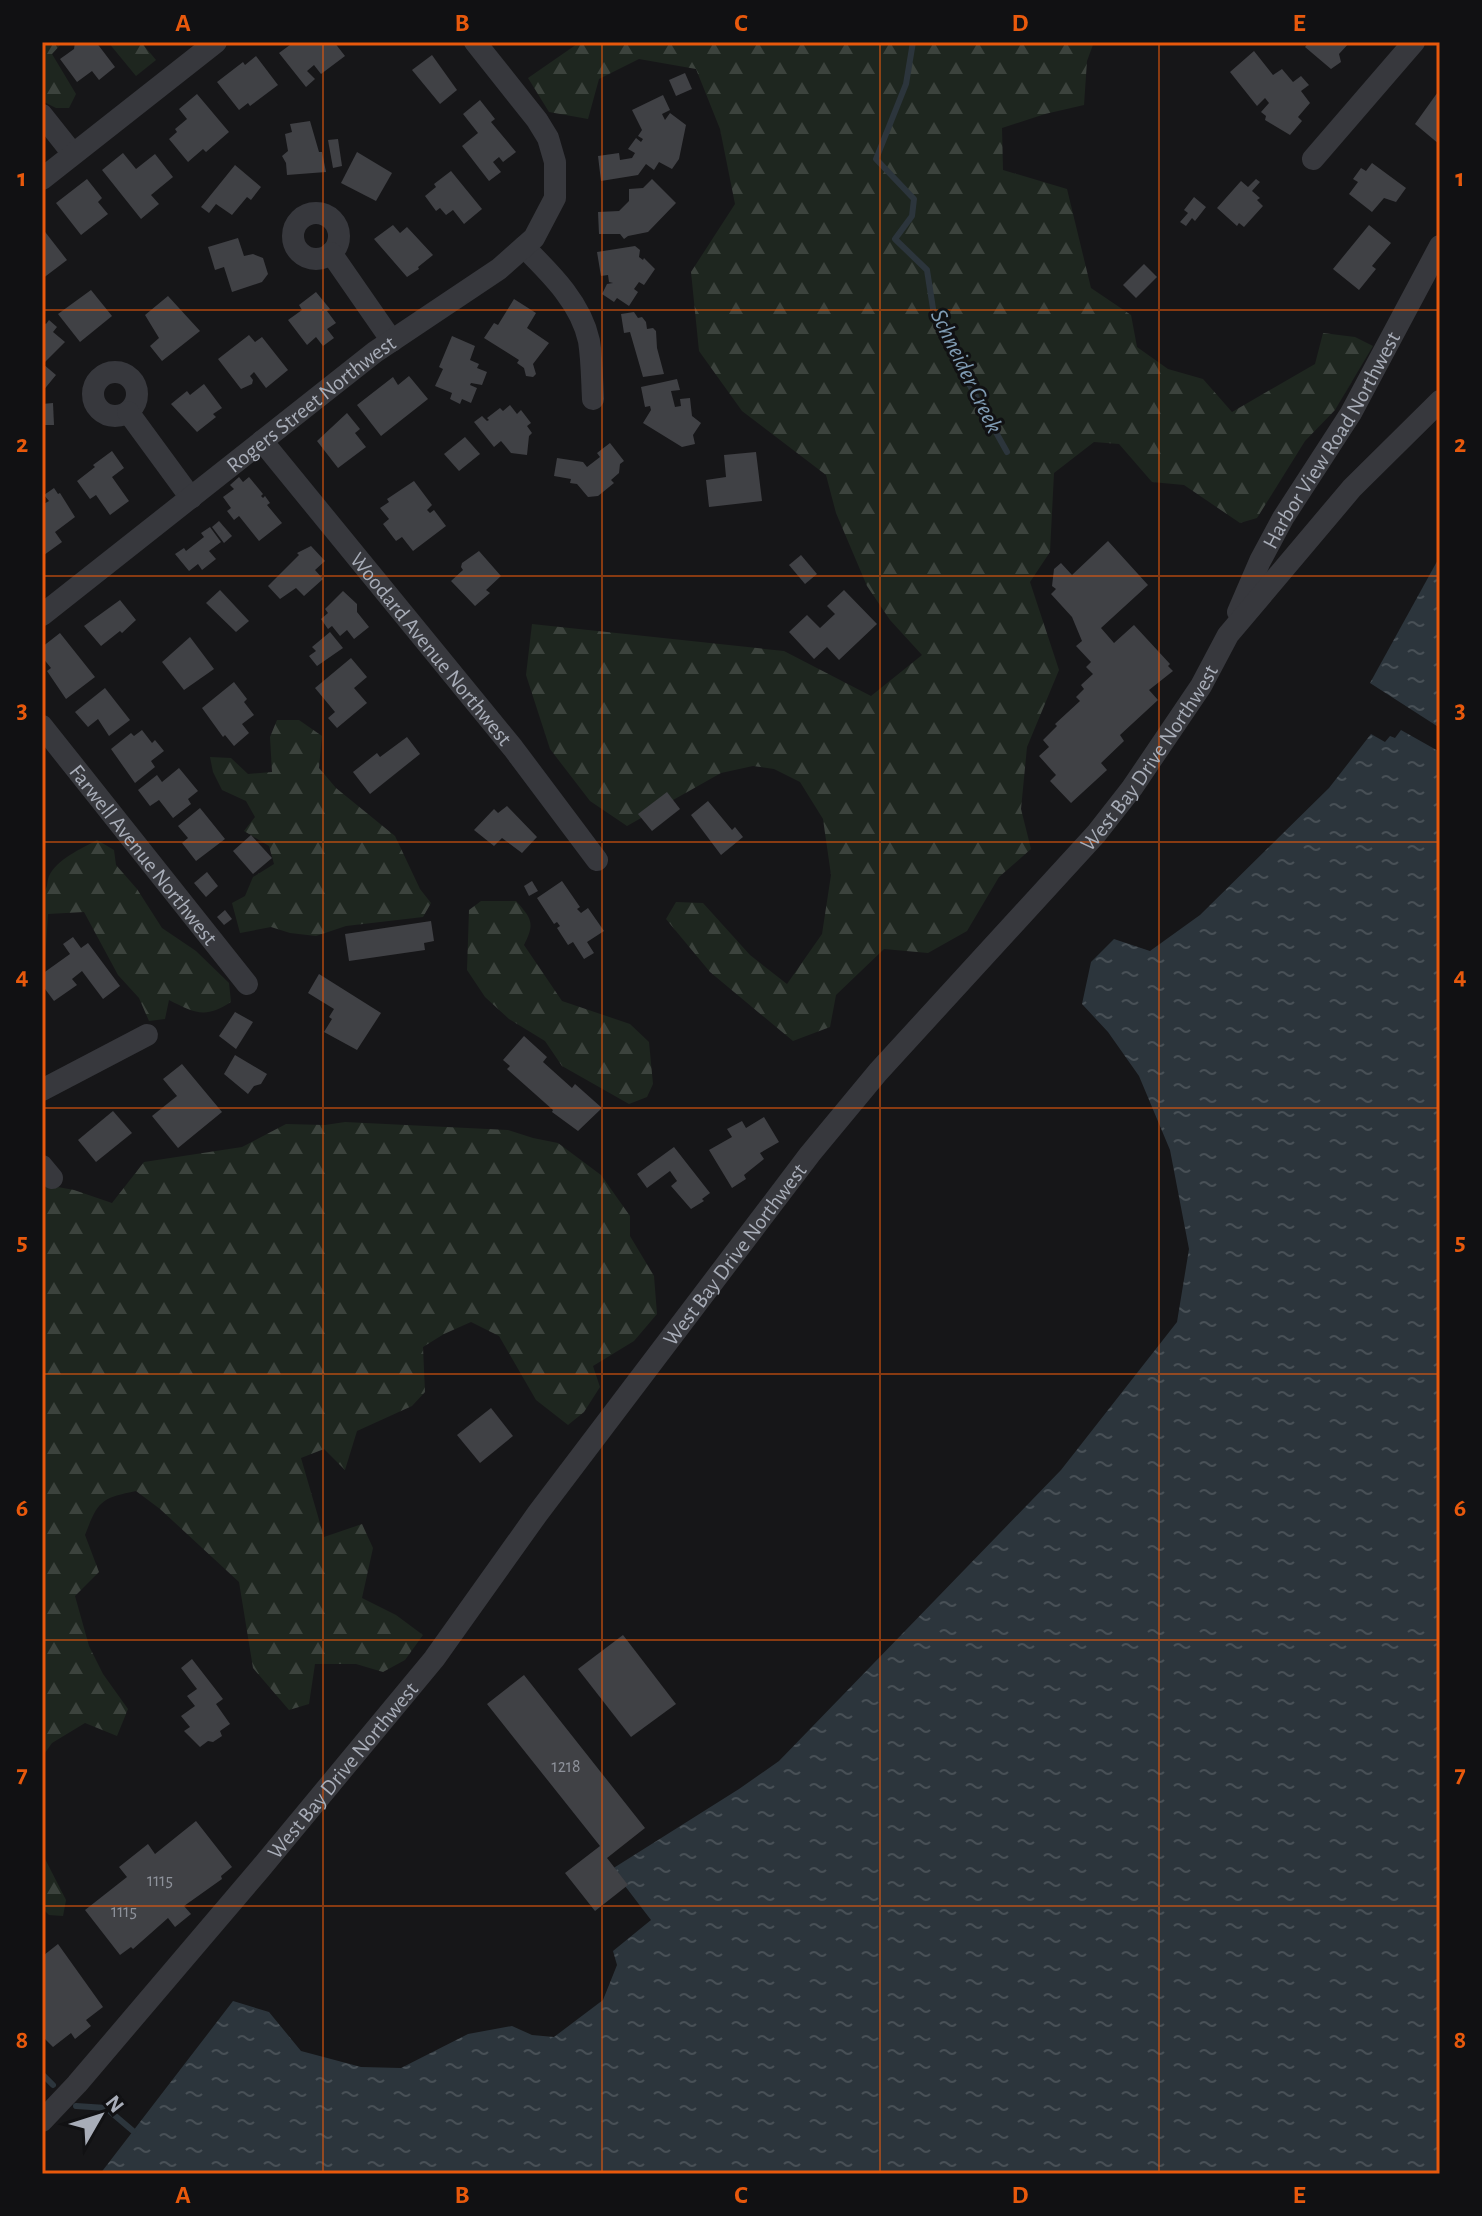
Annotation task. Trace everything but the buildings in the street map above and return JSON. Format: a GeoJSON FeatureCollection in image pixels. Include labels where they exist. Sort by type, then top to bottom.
{"type":"FeatureCollection","features":[{"type":"Feature","properties":{"kind":"street"},"geometry":{"type":"LineString","coordinates":[[42,179],[216,42]]}},
{"type":"Feature","properties":{"kind":"street","name":"Rogers Street Northwest"},"geometry":{"type":"LineString","coordinates":[[42,615],[392,341],[499,269],[534,238],[555,198],[555,162],[548,138],[475,42]]}},
{"type":"Feature","properties":{"kind":"street"},"geometry":{"type":"LineString","coordinates":[[1313,159],[1414,42]]}},
{"type":"Feature","properties":{"kind":"street"},"geometry":{"type":"LineString","coordinates":[[42,115],[73,154]]}},
{"type":"Feature","properties":{"kind":"street","name":"Harbor View Road Northwest"},"geometry":{"type":"LineString","coordinates":[[1228,635],[1260,561],[1283,518],[1351,413],[1440,246]]}},
{"type":"Feature","properties":{"kind":"street"},"geometry":{"type":"LineString","coordinates":[[524,247],[556,279],[581,318],[589,342],[593,399]]}},
{"type":"Feature","properties":{"kind":"street"},"geometry":{"type":"LineString","coordinates":[[331,253],[392,341]]}},
{"type":"Feature","properties":{"kind":"street","name":"West Bay Drive Northwest"},"geometry":{"type":"LineString","coordinates":[[42,2121],[260,1869],[434,1659],[538,1513],[825,1136],[878,1072],[1096,834],[1132,788],[1201,686],[1228,635],[1352,488],[1440,401]]}},
{"type":"Feature","properties":{"kind":"street"},"geometry":{"type":"LineString","coordinates":[[128,412],[191,498]]}},
{"type":"Feature","properties":{"kind":"street","name":"Woodard Avenue Northwest"},"geometry":{"type":"LineString","coordinates":[[262,441],[513,748],[597,860]]}},
{"type":"Feature","properties":{"kind":"street","name":"Farwell Avenue Northwest"},"geometry":{"type":"LineString","coordinates":[[42,726],[247,984]]}},
{"type":"Feature","properties":{"kind":"street"},"geometry":{"type":"LineString","coordinates":[[42,1090],[147,1035]]}},
{"type":"Feature","properties":{"kind":"green space"},"geometry":{"type":"Polygon","coordinates":[[[42,42],[63,42],[52,54],[76,94],[69,108],[56,108],[42,101],[42,42]]]}},
{"type":"Feature","properties":{"kind":"green space"},"geometry":{"type":"Polygon","coordinates":[[[108,42],[141,42],[156,60],[136,76],[108,42]]]}},
{"type":"Feature","properties":{"kind":"green space"},"geometry":{"type":"Polygon","coordinates":[[[580,42],[1094,42],[1087,61],[1084,105],[1002,128],[1003,170],[1067,189],[1091,288],[1131,315],[1137,347],[1168,369],[1203,379],[1232,412],[1315,364],[1323,333],[1355,337],[1373,346],[1335,410],[1305,441],[1257,518],[1240,523],[1184,485],[1152,482],[1119,444],[1094,442],[1054,473],[1050,552],[1030,582],[1059,670],[1027,747],[1021,809],[1031,849],[999,877],[967,931],[928,953],[884,949],[836,995],[830,1027],[793,1041],[710,972],[666,919],[676,902],[703,903],[750,955],[787,984],[822,934],[831,875],[823,819],[800,782],[774,769],[753,766],[721,773],[627,826],[590,801],[550,749],[526,675],[532,624],[784,651],[871,696],[922,655],[890,620],[867,586],[836,513],[826,475],[742,411],[699,351],[691,272],[735,204],[720,129],[696,69],[639,59],[599,79],[588,119],[549,112],[528,78],[580,42]]]}},
{"type":"Feature","properties":{"kind":"green space"},"geometry":{"type":"Polygon","coordinates":[[[277,720],[299,720],[322,736],[319,768],[336,788],[395,836],[420,889],[431,903],[423,917],[346,926],[316,936],[271,927],[240,933],[232,903],[245,896],[253,877],[274,864],[269,846],[244,831],[255,817],[246,801],[222,790],[210,757],[231,758],[248,774],[272,772],[270,737],[277,720]]]}},
{"type":"Feature","properties":{"kind":"green space"},"geometry":{"type":"Polygon","coordinates":[[[97,840],[114,850],[116,865],[137,889],[162,928],[196,951],[229,983],[231,1002],[214,1011],[200,1012],[169,1000],[165,1019],[149,1021],[139,998],[118,975],[84,912],[48,914],[45,961],[42,963],[42,894],[49,876],[63,860],[97,840]]]}},
{"type":"Feature","properties":{"kind":"green space"},"geometry":{"type":"Polygon","coordinates":[[[481,901],[516,901],[521,907],[531,926],[524,945],[562,1001],[630,1024],[649,1042],[653,1084],[647,1097],[629,1104],[562,1066],[545,1041],[509,1019],[485,997],[467,970],[469,910],[481,901]]]}},
{"type":"Feature","properties":{"kind":"green space"},"geometry":{"type":"Polygon","coordinates":[[[345,1122],[508,1130],[558,1143],[601,1175],[630,1216],[630,1236],[654,1276],[657,1314],[634,1341],[593,1366],[600,1387],[584,1412],[568,1425],[536,1400],[499,1336],[471,1322],[423,1347],[425,1392],[412,1406],[357,1431],[345,1470],[324,1449],[301,1458],[324,1537],[362,1524],[373,1548],[362,1598],[396,1615],[423,1635],[405,1660],[383,1672],[356,1664],[315,1664],[309,1704],[289,1710],[253,1668],[239,1582],[160,1509],[136,1491],[102,1503],[85,1535],[99,1572],[75,1596],[89,1646],[103,1674],[128,1709],[117,1736],[85,1723],[52,1743],[42,1757],[42,1184],[74,1190],[112,1203],[144,1162],[242,1147],[286,1124],[345,1122]]]}},
{"type":"Feature","properties":{"kind":"green space"},"geometry":{"type":"Polygon","coordinates":[[[42,1853],[66,1900],[63,1916],[49,1915],[42,1908],[42,1853]]]}},
{"type":"Feature","properties":{"kind":"water"},"geometry":{"type":"Polygon","coordinates":[[[1440,556],[1440,728],[1370,683],[1440,556]]]}},
{"type":"Feature","properties":{"kind":"water"},"geometry":{"type":"Polygon","coordinates":[[[1401,730],[1440,752],[1440,2174],[100,2174],[233,2001],[269,2012],[301,2051],[361,2067],[401,2068],[468,2034],[512,2026],[532,2035],[554,2037],[603,2000],[617,1965],[613,1951],[651,1920],[612,1869],[779,1761],[1061,1470],[1177,1322],[1189,1249],[1170,1150],[1139,1076],[1108,1032],[1082,1004],[1091,962],[1114,939],[1150,951],[1200,915],[1329,788],[1371,734],[1385,742],[1390,736],[1395,738],[1401,730]]]}},
{"type":"Feature","properties":{"kind":"waterway","name":"Schneider Creek"},"geometry":{"type":"LineString","coordinates":[[913,42],[906,84],[876,159],[914,199],[912,216],[895,239],[927,270],[934,315],[1007,452]]}},
{"type":"Feature","properties":{"kind":"waterway"},"geometry":{"type":"LineString","coordinates":[[42,2074],[53,2085]]}},
{"type":"Feature","properties":{"kind":"waterway"},"geometry":{"type":"LineString","coordinates":[[76,2106],[106,2108],[133,2131]]}}]}
